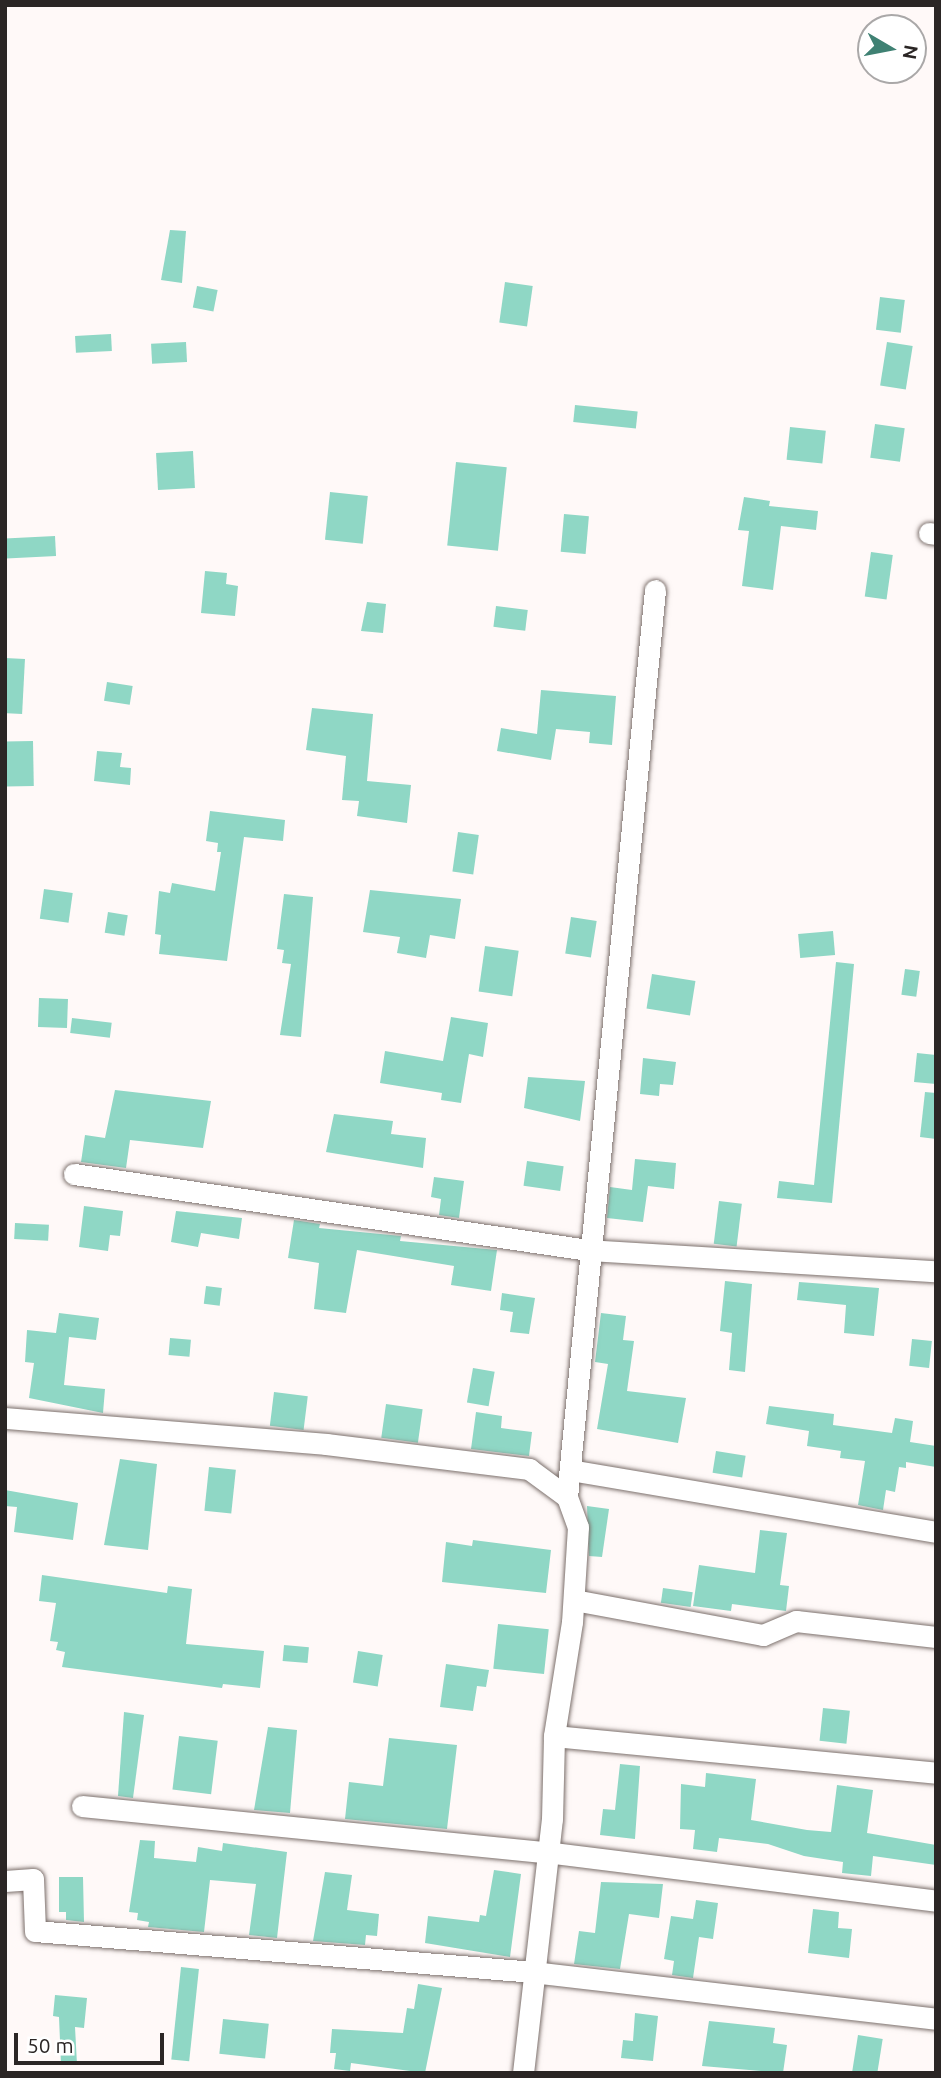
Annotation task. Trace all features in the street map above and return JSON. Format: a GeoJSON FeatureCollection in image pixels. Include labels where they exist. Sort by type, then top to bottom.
{"type":"FeatureCollection","features":[{"type":"Feature","properties":{"kind":"street"},"geometry":{"type":"LineString","coordinates":[[523,2073],[545,1852],[551,1819],[554,1736],[574,1600],[579,1527],[567,1497],[588,1250],[655,590]]}},
{"type":"Feature","properties":{"kind":"street"},"geometry":{"type":"LineString","coordinates":[[74,1174],[588,1250],[936,1271]]}},
{"type":"Feature","properties":{"kind":"street"},"geometry":{"type":"LineString","coordinates":[[5,1418],[326,1444],[529,1469],[567,1497]]}},
{"type":"Feature","properties":{"kind":"street"},"geometry":{"type":"LineString","coordinates":[[570,1470],[936,1532]]}},
{"type":"Feature","properties":{"kind":"street"},"geometry":{"type":"LineString","coordinates":[[574,1600],[763,1635],[796,1622],[936,1637]]}},
{"type":"Feature","properties":{"kind":"street"},"geometry":{"type":"LineString","coordinates":[[554,1736],[936,1773]]}},
{"type":"Feature","properties":{"kind":"street"},"geometry":{"type":"LineString","coordinates":[[82,1806],[545,1852],[936,1901]]}},
{"type":"Feature","properties":{"kind":"street"},"geometry":{"type":"LineString","coordinates":[[5,1881],[33,1879],[35,1931],[532,1972],[936,2019]]}},
{"type":"Feature","properties":{"kind":"building"},"geometry":{"type":"Polygon","coordinates":[[[170,230],[186,231],[182,283],[161,280],[170,230]]]}},
{"type":"Feature","properties":{"kind":"building"},"geometry":{"type":"Polygon","coordinates":[[[505,282],[533,286],[527,326],[499,323],[505,282]]]}},
{"type":"Feature","properties":{"kind":"building"},"geometry":{"type":"Polygon","coordinates":[[[197,286],[218,290],[213,312],[193,308],[197,286]]]}},
{"type":"Feature","properties":{"kind":"building"},"geometry":{"type":"Polygon","coordinates":[[[880,297],[905,300],[901,333],[876,330],[880,297]]]}},
{"type":"Feature","properties":{"kind":"building"},"geometry":{"type":"Polygon","coordinates":[[[111,334],[112,351],[76,353],[75,336],[111,334]]]}},
{"type":"Feature","properties":{"kind":"building"},"geometry":{"type":"Polygon","coordinates":[[[186,342],[187,362],[152,364],[151,344],[186,342]]]}},
{"type":"Feature","properties":{"kind":"building"},"geometry":{"type":"Polygon","coordinates":[[[887,342],[913,346],[906,390],[880,385],[887,342]]]}},
{"type":"Feature","properties":{"kind":"building"},"geometry":{"type":"Polygon","coordinates":[[[575,405],[638,412],[636,428],[573,422],[575,405]]]}},
{"type":"Feature","properties":{"kind":"building"},"geometry":{"type":"Polygon","coordinates":[[[875,424],[905,428],[900,462],[870,458],[875,424]]]}},
{"type":"Feature","properties":{"kind":"building"},"geometry":{"type":"Polygon","coordinates":[[[790,427],[826,431],[822,464],[787,460],[790,427]]]}},
{"type":"Feature","properties":{"kind":"building"},"geometry":{"type":"Polygon","coordinates":[[[193,451],[195,488],[158,490],[156,453],[193,451]]]}},
{"type":"Feature","properties":{"kind":"building"},"geometry":{"type":"Polygon","coordinates":[[[456,462],[507,467],[498,551],[447,546],[456,462]]]}},
{"type":"Feature","properties":{"kind":"building"},"geometry":{"type":"Polygon","coordinates":[[[330,492],[368,496],[363,544],[325,540],[330,492]]]}},
{"type":"Feature","properties":{"kind":"building"},"geometry":{"type":"Polygon","coordinates":[[[744,497],[770,501],[769,506],[818,511],[816,530],[781,526],[773,590],[742,586],[749,531],[738,530],[744,497]]]}},
{"type":"Feature","properties":{"kind":"building"},"geometry":{"type":"Polygon","coordinates":[[[564,514],[589,516],[586,554],[561,552],[564,514]]]}},
{"type":"Feature","properties":{"kind":"building"},"geometry":{"type":"Polygon","coordinates":[[[55,536],[56,556],[6,559],[5,539],[55,536]]]}},
{"type":"Feature","properties":{"kind":"building"},"geometry":{"type":"Polygon","coordinates":[[[871,552],[893,555],[887,600],[865,597],[871,552]]]}},
{"type":"Feature","properties":{"kind":"building"},"geometry":{"type":"Polygon","coordinates":[[[205,571],[227,573],[226,584],[238,586],[235,616],[201,613],[205,571]]]}},
{"type":"Feature","properties":{"kind":"building"},"geometry":{"type":"Polygon","coordinates":[[[367,602],[386,604],[383,633],[361,631],[367,602]]]}},
{"type":"Feature","properties":{"kind":"building"},"geometry":{"type":"Polygon","coordinates":[[[496,606],[528,610],[525,631],[493,627],[496,606]]]}},
{"type":"Feature","properties":{"kind":"building"},"geometry":{"type":"Polygon","coordinates":[[[5,658],[25,659],[22,714],[5,713],[5,658]]]}},
{"type":"Feature","properties":{"kind":"building"},"geometry":{"type":"Polygon","coordinates":[[[107,682],[133,686],[130,705],[104,701],[107,682]]]}},
{"type":"Feature","properties":{"kind":"building"},"geometry":{"type":"Polygon","coordinates":[[[541,690],[616,696],[612,745],[589,743],[590,732],[556,729],[551,760],[497,751],[501,728],[537,734],[541,690]]]}},
{"type":"Feature","properties":{"kind":"building"},"geometry":{"type":"Polygon","coordinates":[[[312,708],[373,714],[367,781],[411,785],[407,823],[357,816],[359,801],[342,800],[346,756],[306,750],[312,708]]]}},
{"type":"Feature","properties":{"kind":"building"},"geometry":{"type":"Polygon","coordinates":[[[5,741],[33,741],[34,786],[6,786],[5,741]]]}},
{"type":"Feature","properties":{"kind":"building"},"geometry":{"type":"Polygon","coordinates":[[[97,751],[122,753],[120,767],[131,768],[130,785],[94,781],[97,751]]]}},
{"type":"Feature","properties":{"kind":"building"},"geometry":{"type":"Polygon","coordinates":[[[210,811],[285,820],[283,841],[244,837],[227,961],[159,954],[161,935],[155,934],[159,891],[170,893],[172,883],[215,891],[221,852],[217,852],[218,843],[206,841],[210,811]]]}},
{"type":"Feature","properties":{"kind":"building"},"geometry":{"type":"Polygon","coordinates":[[[458,832],[479,835],[473,875],[452,872],[458,832]]]}},
{"type":"Feature","properties":{"kind":"building"},"geometry":{"type":"Polygon","coordinates":[[[44,889],[73,893],[69,923],[40,919],[44,889]]]}},
{"type":"Feature","properties":{"kind":"building"},"geometry":{"type":"Polygon","coordinates":[[[370,890],[461,899],[455,939],[430,935],[426,958],[397,953],[400,937],[363,932],[370,890]]]}},
{"type":"Feature","properties":{"kind":"building"},"geometry":{"type":"Polygon","coordinates":[[[284,894],[313,897],[301,1037],[280,1035],[291,964],[282,963],[284,950],[277,949],[284,894]]]}},
{"type":"Feature","properties":{"kind":"building"},"geometry":{"type":"Polygon","coordinates":[[[108,912],[128,915],[124,936],[105,933],[108,912]]]}},
{"type":"Feature","properties":{"kind":"building"},"geometry":{"type":"Polygon","coordinates":[[[571,917],[597,921],[591,958],[565,954],[571,917]]]}},
{"type":"Feature","properties":{"kind":"building"},"geometry":{"type":"Polygon","coordinates":[[[833,931],[835,955],[800,958],[798,934],[833,931]]]}},
{"type":"Feature","properties":{"kind":"building"},"geometry":{"type":"Polygon","coordinates":[[[485,946],[519,951],[512,996],[479,992],[485,946]]]}},
{"type":"Feature","properties":{"kind":"building"},"geometry":{"type":"Polygon","coordinates":[[[836,962],[854,964],[832,1203],[777,1198],[779,1181],[814,1185],[836,962]]]}},
{"type":"Feature","properties":{"kind":"building"},"geometry":{"type":"Polygon","coordinates":[[[905,969],[920,971],[916,997],[901,995],[905,969]]]}},
{"type":"Feature","properties":{"kind":"building"},"geometry":{"type":"Polygon","coordinates":[[[652,974],[695,981],[690,1015],[647,1009],[652,974]]]}},
{"type":"Feature","properties":{"kind":"building"},"geometry":{"type":"Polygon","coordinates":[[[39,998],[68,999],[67,1028],[38,1027],[39,998]]]}},
{"type":"Feature","properties":{"kind":"building"},"geometry":{"type":"Polygon","coordinates":[[[451,1017],[488,1023],[483,1057],[469,1054],[461,1103],[441,1100],[442,1093],[380,1083],[385,1051],[443,1061],[451,1017]]]}},
{"type":"Feature","properties":{"kind":"building"},"geometry":{"type":"Polygon","coordinates":[[[72,1018],[112,1023],[110,1038],[70,1033],[72,1018]]]}},
{"type":"Feature","properties":{"kind":"building"},"geometry":{"type":"Polygon","coordinates":[[[917,1053],[936,1055],[936,1084],[914,1082],[917,1053]]]}},
{"type":"Feature","properties":{"kind":"building"},"geometry":{"type":"Polygon","coordinates":[[[643,1058],[676,1062],[673,1085],[660,1084],[659,1096],[640,1094],[643,1058]]]}},
{"type":"Feature","properties":{"kind":"building"},"geometry":{"type":"Polygon","coordinates":[[[528,1077],[585,1081],[580,1121],[524,1108],[528,1077]]]}},
{"type":"Feature","properties":{"kind":"building"},"geometry":{"type":"Polygon","coordinates":[[[115,1090],[211,1101],[203,1148],[130,1140],[126,1168],[81,1162],[85,1135],[105,1138],[115,1090]]]}},
{"type":"Feature","properties":{"kind":"building"},"geometry":{"type":"Polygon","coordinates":[[[925,1092],[936,1093],[936,1139],[920,1137],[925,1092]]]}},
{"type":"Feature","properties":{"kind":"building"},"geometry":{"type":"Polygon","coordinates":[[[334,1114],[393,1121],[391,1134],[426,1138],[423,1168],[326,1152],[334,1114]]]}},
{"type":"Feature","properties":{"kind":"building"},"geometry":{"type":"Polygon","coordinates":[[[635,1159],[676,1163],[674,1189],[648,1186],[643,1222],[607,1218],[610,1187],[632,1190],[635,1159]]]}},
{"type":"Feature","properties":{"kind":"building"},"geometry":{"type":"Polygon","coordinates":[[[527,1161],[564,1166],[560,1191],[524,1186],[527,1161]]]}},
{"type":"Feature","properties":{"kind":"building"},"geometry":{"type":"Polygon","coordinates":[[[434,1177],[464,1181],[459,1218],[439,1215],[441,1199],[431,1197],[434,1177]]]}},
{"type":"Feature","properties":{"kind":"building"},"geometry":{"type":"Polygon","coordinates":[[[719,1201],[742,1204],[737,1246],[714,1244],[719,1201]]]}},
{"type":"Feature","properties":{"kind":"building"},"geometry":{"type":"Polygon","coordinates":[[[84,1206],[123,1211],[120,1236],[110,1235],[108,1251],[79,1247],[84,1206]]]}},
{"type":"Feature","properties":{"kind":"building"},"geometry":{"type":"Polygon","coordinates":[[[176,1211],[242,1218],[239,1239],[201,1233],[198,1247],[171,1242],[176,1211]]]}},
{"type":"Feature","properties":{"kind":"building"},"geometry":{"type":"Polygon","coordinates":[[[294,1220],[320,1224],[319,1228],[401,1236],[400,1241],[497,1250],[491,1291],[451,1285],[454,1266],[357,1250],[346,1313],[314,1309],[319,1263],[288,1258],[294,1220]]]}},
{"type":"Feature","properties":{"kind":"building"},"geometry":{"type":"Polygon","coordinates":[[[15,1223],[49,1225],[48,1241],[14,1239],[15,1223]]]}},
{"type":"Feature","properties":{"kind":"building"},"geometry":{"type":"Polygon","coordinates":[[[725,1281],[752,1284],[745,1372],[729,1370],[732,1333],[720,1331],[725,1281]]]}},
{"type":"Feature","properties":{"kind":"building"},"geometry":{"type":"Polygon","coordinates":[[[799,1282],[879,1288],[874,1336],[844,1333],[846,1305],[797,1300],[799,1282]]]}},
{"type":"Feature","properties":{"kind":"building"},"geometry":{"type":"Polygon","coordinates":[[[206,1286],[222,1288],[220,1306],[204,1304],[206,1286]]]}},
{"type":"Feature","properties":{"kind":"building"},"geometry":{"type":"Polygon","coordinates":[[[502,1293],[535,1298],[529,1334],[510,1332],[513,1312],[500,1310],[502,1293]]]}},
{"type":"Feature","properties":{"kind":"building"},"geometry":{"type":"Polygon","coordinates":[[[59,1313],[99,1318],[96,1340],[69,1337],[64,1385],[105,1389],[103,1413],[29,1398],[34,1363],[25,1362],[27,1330],[56,1333],[59,1313]]]}},
{"type":"Feature","properties":{"kind":"building"},"geometry":{"type":"Polygon","coordinates":[[[601,1313],[626,1316],[623,1340],[634,1341],[627,1391],[686,1398],[678,1443],[597,1429],[608,1364],[595,1362],[601,1313]]]}},
{"type":"Feature","properties":{"kind":"building"},"geometry":{"type":"Polygon","coordinates":[[[170,1338],[191,1340],[189,1357],[169,1355],[170,1338]]]}},
{"type":"Feature","properties":{"kind":"building"},"geometry":{"type":"Polygon","coordinates":[[[912,1339],[932,1341],[929,1368],[909,1366],[912,1339]]]}},
{"type":"Feature","properties":{"kind":"building"},"geometry":{"type":"Polygon","coordinates":[[[473,1368],[495,1372],[489,1406],[467,1402],[473,1368]]]}},
{"type":"Feature","properties":{"kind":"building"},"geometry":{"type":"Polygon","coordinates":[[[274,1392],[308,1396],[304,1430],[270,1426],[274,1392]]]}},
{"type":"Feature","properties":{"kind":"building"},"geometry":{"type":"Polygon","coordinates":[[[386,1404],[423,1409],[418,1443],[381,1438],[386,1404]]]}},
{"type":"Feature","properties":{"kind":"building"},"geometry":{"type":"Polygon","coordinates":[[[769,1406],[834,1414],[833,1425],[892,1433],[895,1418],[913,1421],[910,1442],[936,1446],[936,1467],[906,1462],[906,1468],[899,1467],[895,1492],[886,1490],[883,1510],[858,1505],[865,1461],[840,1458],[841,1451],[807,1446],[809,1431],[766,1424],[769,1406]]]}},
{"type":"Feature","properties":{"kind":"building"},"geometry":{"type":"Polygon","coordinates":[[[476,1412],[502,1416],[501,1428],[532,1432],[529,1456],[471,1449],[476,1412]]]}},
{"type":"Feature","properties":{"kind":"building"},"geometry":{"type":"Polygon","coordinates":[[[716,1451],[746,1456],[742,1477],[713,1473],[716,1451]]]}},
{"type":"Feature","properties":{"kind":"building"},"geometry":{"type":"Polygon","coordinates":[[[120,1459],[157,1464],[148,1550],[104,1545],[120,1459]]]}},
{"type":"Feature","properties":{"kind":"building"},"geometry":{"type":"Polygon","coordinates":[[[209,1467],[236,1470],[231,1514],[204,1511],[209,1467]]]}},
{"type":"Feature","properties":{"kind":"building"},"geometry":{"type":"Polygon","coordinates":[[[5,1490],[78,1503],[73,1540],[14,1532],[17,1507],[5,1506],[5,1490]]]}},
{"type":"Feature","properties":{"kind":"building"},"geometry":{"type":"Polygon","coordinates":[[[587,1506],[609,1509],[602,1557],[589,1556],[587,1506]]]}},
{"type":"Feature","properties":{"kind":"building"},"geometry":{"type":"Polygon","coordinates":[[[760,1530],[787,1533],[780,1585],[789,1586],[786,1611],[732,1604],[731,1611],[693,1606],[699,1565],[755,1573],[760,1530]]]}},
{"type":"Feature","properties":{"kind":"building"},"geometry":{"type":"Polygon","coordinates":[[[473,1540],[551,1550],[546,1593],[442,1582],[446,1542],[472,1546],[473,1540]]]}},
{"type":"Feature","properties":{"kind":"building"},"geometry":{"type":"Polygon","coordinates":[[[42,1575],[167,1593],[168,1586],[192,1589],[186,1644],[264,1651],[260,1688],[223,1684],[222,1688],[62,1667],[65,1652],[56,1650],[58,1642],[50,1641],[56,1603],[39,1601],[42,1575]]]}},
{"type":"Feature","properties":{"kind":"building"},"geometry":{"type":"Polygon","coordinates":[[[663,1588],[693,1592],[691,1607],[661,1603],[663,1588]]]}},
{"type":"Feature","properties":{"kind":"building"},"geometry":{"type":"Polygon","coordinates":[[[498,1624],[549,1629],[544,1674],[493,1669],[498,1624]]]}},
{"type":"Feature","properties":{"kind":"building"},"geometry":{"type":"Polygon","coordinates":[[[284,1645],[309,1647],[308,1663],[283,1661],[284,1645]]]}},
{"type":"Feature","properties":{"kind":"building"},"geometry":{"type":"Polygon","coordinates":[[[358,1651],[383,1655],[378,1687],[353,1683],[358,1651]]]}},
{"type":"Feature","properties":{"kind":"building"},"geometry":{"type":"Polygon","coordinates":[[[446,1664],[489,1670],[486,1687],[477,1686],[473,1711],[440,1707],[446,1664]]]}},
{"type":"Feature","properties":{"kind":"building"},"geometry":{"type":"Polygon","coordinates":[[[823,1708],[850,1711],[846,1744],[820,1741],[823,1708]]]}},
{"type":"Feature","properties":{"kind":"building"},"geometry":{"type":"Polygon","coordinates":[[[124,1712],[144,1715],[133,1798],[118,1796],[124,1712]]]}},
{"type":"Feature","properties":{"kind":"building"},"geometry":{"type":"Polygon","coordinates":[[[268,1727],[297,1730],[290,1813],[254,1810],[268,1727]]]}},
{"type":"Feature","properties":{"kind":"building"},"geometry":{"type":"Polygon","coordinates":[[[179,1736],[218,1741],[211,1794],[172,1790],[179,1736]]]}},
{"type":"Feature","properties":{"kind":"building"},"geometry":{"type":"Polygon","coordinates":[[[389,1738],[457,1745],[447,1829],[345,1819],[349,1782],[383,1786],[389,1738]]]}},
{"type":"Feature","properties":{"kind":"building"},"geometry":{"type":"Polygon","coordinates":[[[620,1764],[640,1766],[635,1839],[600,1835],[603,1809],[615,1810],[620,1764]]]}},
{"type":"Feature","properties":{"kind":"building"},"geometry":{"type":"Polygon","coordinates":[[[706,1773],[756,1779],[751,1820],[807,1830],[831,1832],[837,1785],[873,1790],[867,1833],[936,1845],[936,1865],[873,1856],[871,1876],[842,1873],[843,1862],[804,1856],[768,1844],[719,1838],[717,1852],[693,1849],[695,1830],[680,1829],[681,1784],[705,1787],[706,1773]]]}},
{"type":"Feature","properties":{"kind":"building"},"geometry":{"type":"Polygon","coordinates":[[[140,1840],[155,1841],[154,1858],[196,1862],[198,1847],[222,1851],[223,1843],[287,1852],[277,1938],[249,1935],[256,1884],[210,1880],[204,1932],[148,1927],[149,1922],[137,1920],[138,1913],[129,1912],[140,1840]]]}},
{"type":"Feature","properties":{"kind":"building"},"geometry":{"type":"Polygon","coordinates":[[[494,1870],[521,1874],[510,1957],[425,1943],[428,1916],[479,1922],[480,1915],[486,1916],[494,1870]]]}},
{"type":"Feature","properties":{"kind":"building"},"geometry":{"type":"Polygon","coordinates":[[[325,1872],[352,1875],[347,1910],[379,1914],[377,1936],[366,1935],[365,1945],[313,1941],[325,1872]]]}},
{"type":"Feature","properties":{"kind":"building"},"geometry":{"type":"Polygon","coordinates":[[[59,1877],[83,1877],[84,1922],[66,1920],[66,1912],[59,1912],[59,1877]]]}},
{"type":"Feature","properties":{"kind":"building"},"geometry":{"type":"Polygon","coordinates":[[[601,1882],[663,1884],[659,1918],[629,1914],[620,1969],[574,1964],[579,1931],[595,1933],[601,1882]]]}},
{"type":"Feature","properties":{"kind":"building"},"geometry":{"type":"Polygon","coordinates":[[[696,1900],[718,1903],[713,1939],[699,1937],[693,1978],[672,1975],[674,1961],[664,1959],[671,1916],[693,1919],[696,1900]]]}},
{"type":"Feature","properties":{"kind":"building"},"geometry":{"type":"Polygon","coordinates":[[[813,1909],[839,1912],[838,1928],[852,1929],[849,1958],[808,1953],[813,1909]]]}},
{"type":"Feature","properties":{"kind":"building"},"geometry":{"type":"Polygon","coordinates":[[[181,1967],[199,1969],[189,2061],[171,2059],[181,1967]]]}},
{"type":"Feature","properties":{"kind":"building"},"geometry":{"type":"Polygon","coordinates":[[[418,1984],[442,1988],[425,2073],[351,2063],[350,2071],[334,2069],[336,2053],[330,2053],[332,2029],[403,2033],[407,2008],[414,2009],[418,1984]]]}},
{"type":"Feature","properties":{"kind":"building"},"geometry":{"type":"Polygon","coordinates":[[[55,1995],[87,1998],[84,2028],[75,2027],[77,2064],[61,2065],[59,2017],[53,2016],[55,1995]]]}},
{"type":"Feature","properties":{"kind":"building"},"geometry":{"type":"Polygon","coordinates":[[[635,2013],[658,2016],[653,2061],[621,2058],[623,2040],[633,2041],[635,2013]]]}},
{"type":"Feature","properties":{"kind":"building"},"geometry":{"type":"Polygon","coordinates":[[[223,2019],[269,2024],[265,2059],[219,2054],[223,2019]]]}},
{"type":"Feature","properties":{"kind":"building"},"geometry":{"type":"Polygon","coordinates":[[[709,2021],[775,2028],[773,2043],[787,2045],[783,2073],[702,2066],[709,2021]]]}},
{"type":"Feature","properties":{"kind":"building"},"geometry":{"type":"Polygon","coordinates":[[[858,2035],[883,2039],[877,2073],[852,2073],[858,2035]]]}}]}
